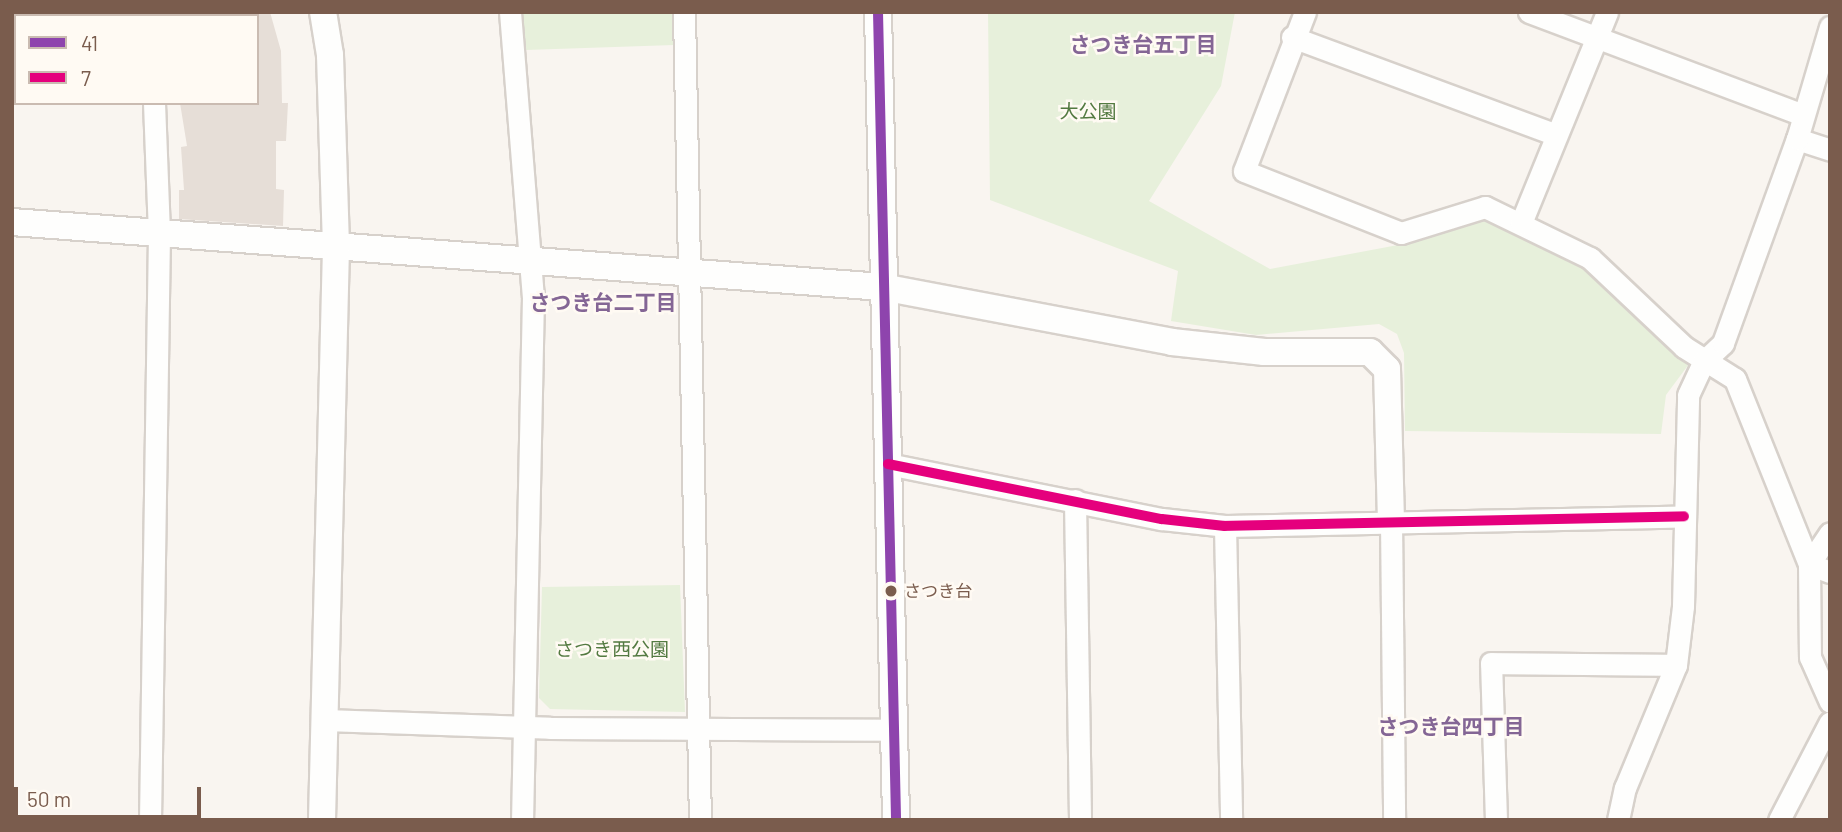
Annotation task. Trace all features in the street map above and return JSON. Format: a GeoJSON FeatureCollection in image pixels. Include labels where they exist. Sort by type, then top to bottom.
{"type":"FeatureCollection","features":[{"type":"Feature","properties":{"kind":"street"},"geometry":{"type":"LineString","coordinates":[[322,820],[336,246],[331,69],[323,12]]}},
{"type":"Feature","properties":{"kind":"street"},"geometry":{"type":"LineString","coordinates":[[510,12],[530,264],[522,820]]}},
{"type":"Feature","properties":{"kind":"street"},"geometry":{"type":"LineString","coordinates":[[684,12],[700,820]]}},
{"type":"Feature","properties":{"kind":"street"},"geometry":{"type":"LineString","coordinates":[[878,12],[882,287],[897,820]]}},
{"type":"Feature","properties":{"kind":"street"},"geometry":{"type":"LineString","coordinates":[[1305,12],[1292,37],[1244,171],[1401,233],[1485,207],[1590,258],[1704,361],[1735,379],[1808,564],[1811,657],[1830,702]]}},
{"type":"Feature","properties":{"kind":"street"},"geometry":{"type":"LineString","coordinates":[[1529,12],[1802,115]]}},
{"type":"Feature","properties":{"kind":"street"},"geometry":{"type":"LineString","coordinates":[[1521,223],[1555,134],[1599,40],[1607,12]]}},
{"type":"Feature","properties":{"kind":"street"},"geometry":{"type":"LineString","coordinates":[[1618,820],[1625,788],[1676,665],[1688,395],[1704,361],[1723,342],[1797,139],[1830,27]]}},
{"type":"Feature","properties":{"kind":"street"},"geometry":{"type":"LineString","coordinates":[[1292,37],[1555,134]]}},
{"type":"Feature","properties":{"kind":"street"},"geometry":{"type":"LineString","coordinates":[[150,820],[159,233],[154,105]]}},
{"type":"Feature","properties":{"kind":"street"},"geometry":{"type":"LineString","coordinates":[[1797,139],[1830,150]]}},
{"type":"Feature","properties":{"kind":"street"},"geometry":{"type":"LineString","coordinates":[[12,222],[336,246],[530,264],[882,287],[1172,342],[1264,352],[1370,352],[1387,369],[1394,820]]}},
{"type":"Feature","properties":{"kind":"street"},"geometry":{"type":"LineString","coordinates":[[888,464],[1162,519],[1225,526],[1391,520],[1684,516]]}},
{"type":"Feature","properties":{"kind":"street"},"geometry":{"type":"LineString","coordinates":[[1075,500],[1080,820]]}},
{"type":"Feature","properties":{"kind":"street"},"geometry":{"type":"LineString","coordinates":[[1225,526],[1231,820]]}},
{"type":"Feature","properties":{"kind":"street"},"geometry":{"type":"LineString","coordinates":[[1808,564],[1830,533]]}},
{"type":"Feature","properties":{"kind":"street"},"geometry":{"type":"LineString","coordinates":[[1808,564],[1830,572]]}},
{"type":"Feature","properties":{"kind":"street"},"geometry":{"type":"LineString","coordinates":[[1496,820],[1491,663],[1676,665]]}},
{"type":"Feature","properties":{"kind":"street"},"geometry":{"type":"LineString","coordinates":[[325,720],[699,729],[895,730]]}},
{"type":"Feature","properties":{"kind":"street"},"geometry":{"type":"LineString","coordinates":[[1779,820],[1830,722]]}},
{"type":"Feature","properties":{"kind":"green space"},"geometry":{"type":"Polygon","coordinates":[[[522,12],[673,12],[674,45],[526,50],[522,12]]]}},
{"type":"Feature","properties":{"kind":"green space","name":"大公園"},"geometry":{"type":"Polygon","coordinates":[[[988,12],[1235,12],[1221,86],[1149,201],[1270,269],[1398,245],[1472,219],[1507,225],[1580,264],[1689,364],[1666,395],[1661,434],[1405,431],[1404,353],[1397,334],[1379,324],[1256,335],[1171,321],[1178,271],[990,200],[988,12]]]}},
{"type":"Feature","properties":{"kind":"green space","name":"さつき西公園"},"geometry":{"type":"Polygon","coordinates":[[[680,585],[685,712],[550,709],[539,698],[542,587],[680,585]]]}},
{"type":"Feature","properties":{"kind":"building"},"geometry":{"type":"Polygon","coordinates":[[[270,12],[281,51],[282,103],[288,103],[286,141],[276,141],[276,189],[284,190],[283,226],[179,219],[179,190],[184,190],[181,147],[187,146],[180,105],[259,105],[257,14],[270,12]]]}},
{"type":"Feature","properties":{"kind":"transit line","name":"41"},"geometry":{"type":"LineString","coordinates":[[878,12],[896,820]]}},
{"type":"Feature","properties":{"kind":"transit line","name":"7"},"geometry":{"type":"LineString","coordinates":[[888,464],[1162,519],[1225,526],[1684,516]]}},
{"type":"Feature","properties":{"kind":"place","name":"さつき台"},"geometry":{"type":"Point","coordinates":[891,591]}},
{"type":"Feature","properties":{"kind":"district","name":"さつき台五丁目"},"geometry":{"type":"Point","coordinates":[1143,44]}},
{"type":"Feature","properties":{"kind":"district","name":"さつき台二丁目"},"geometry":{"type":"Point","coordinates":[603,302]}},
{"type":"Feature","properties":{"kind":"district","name":"さつき台四丁目"},"geometry":{"type":"Point","coordinates":[1451,726]}}]}
